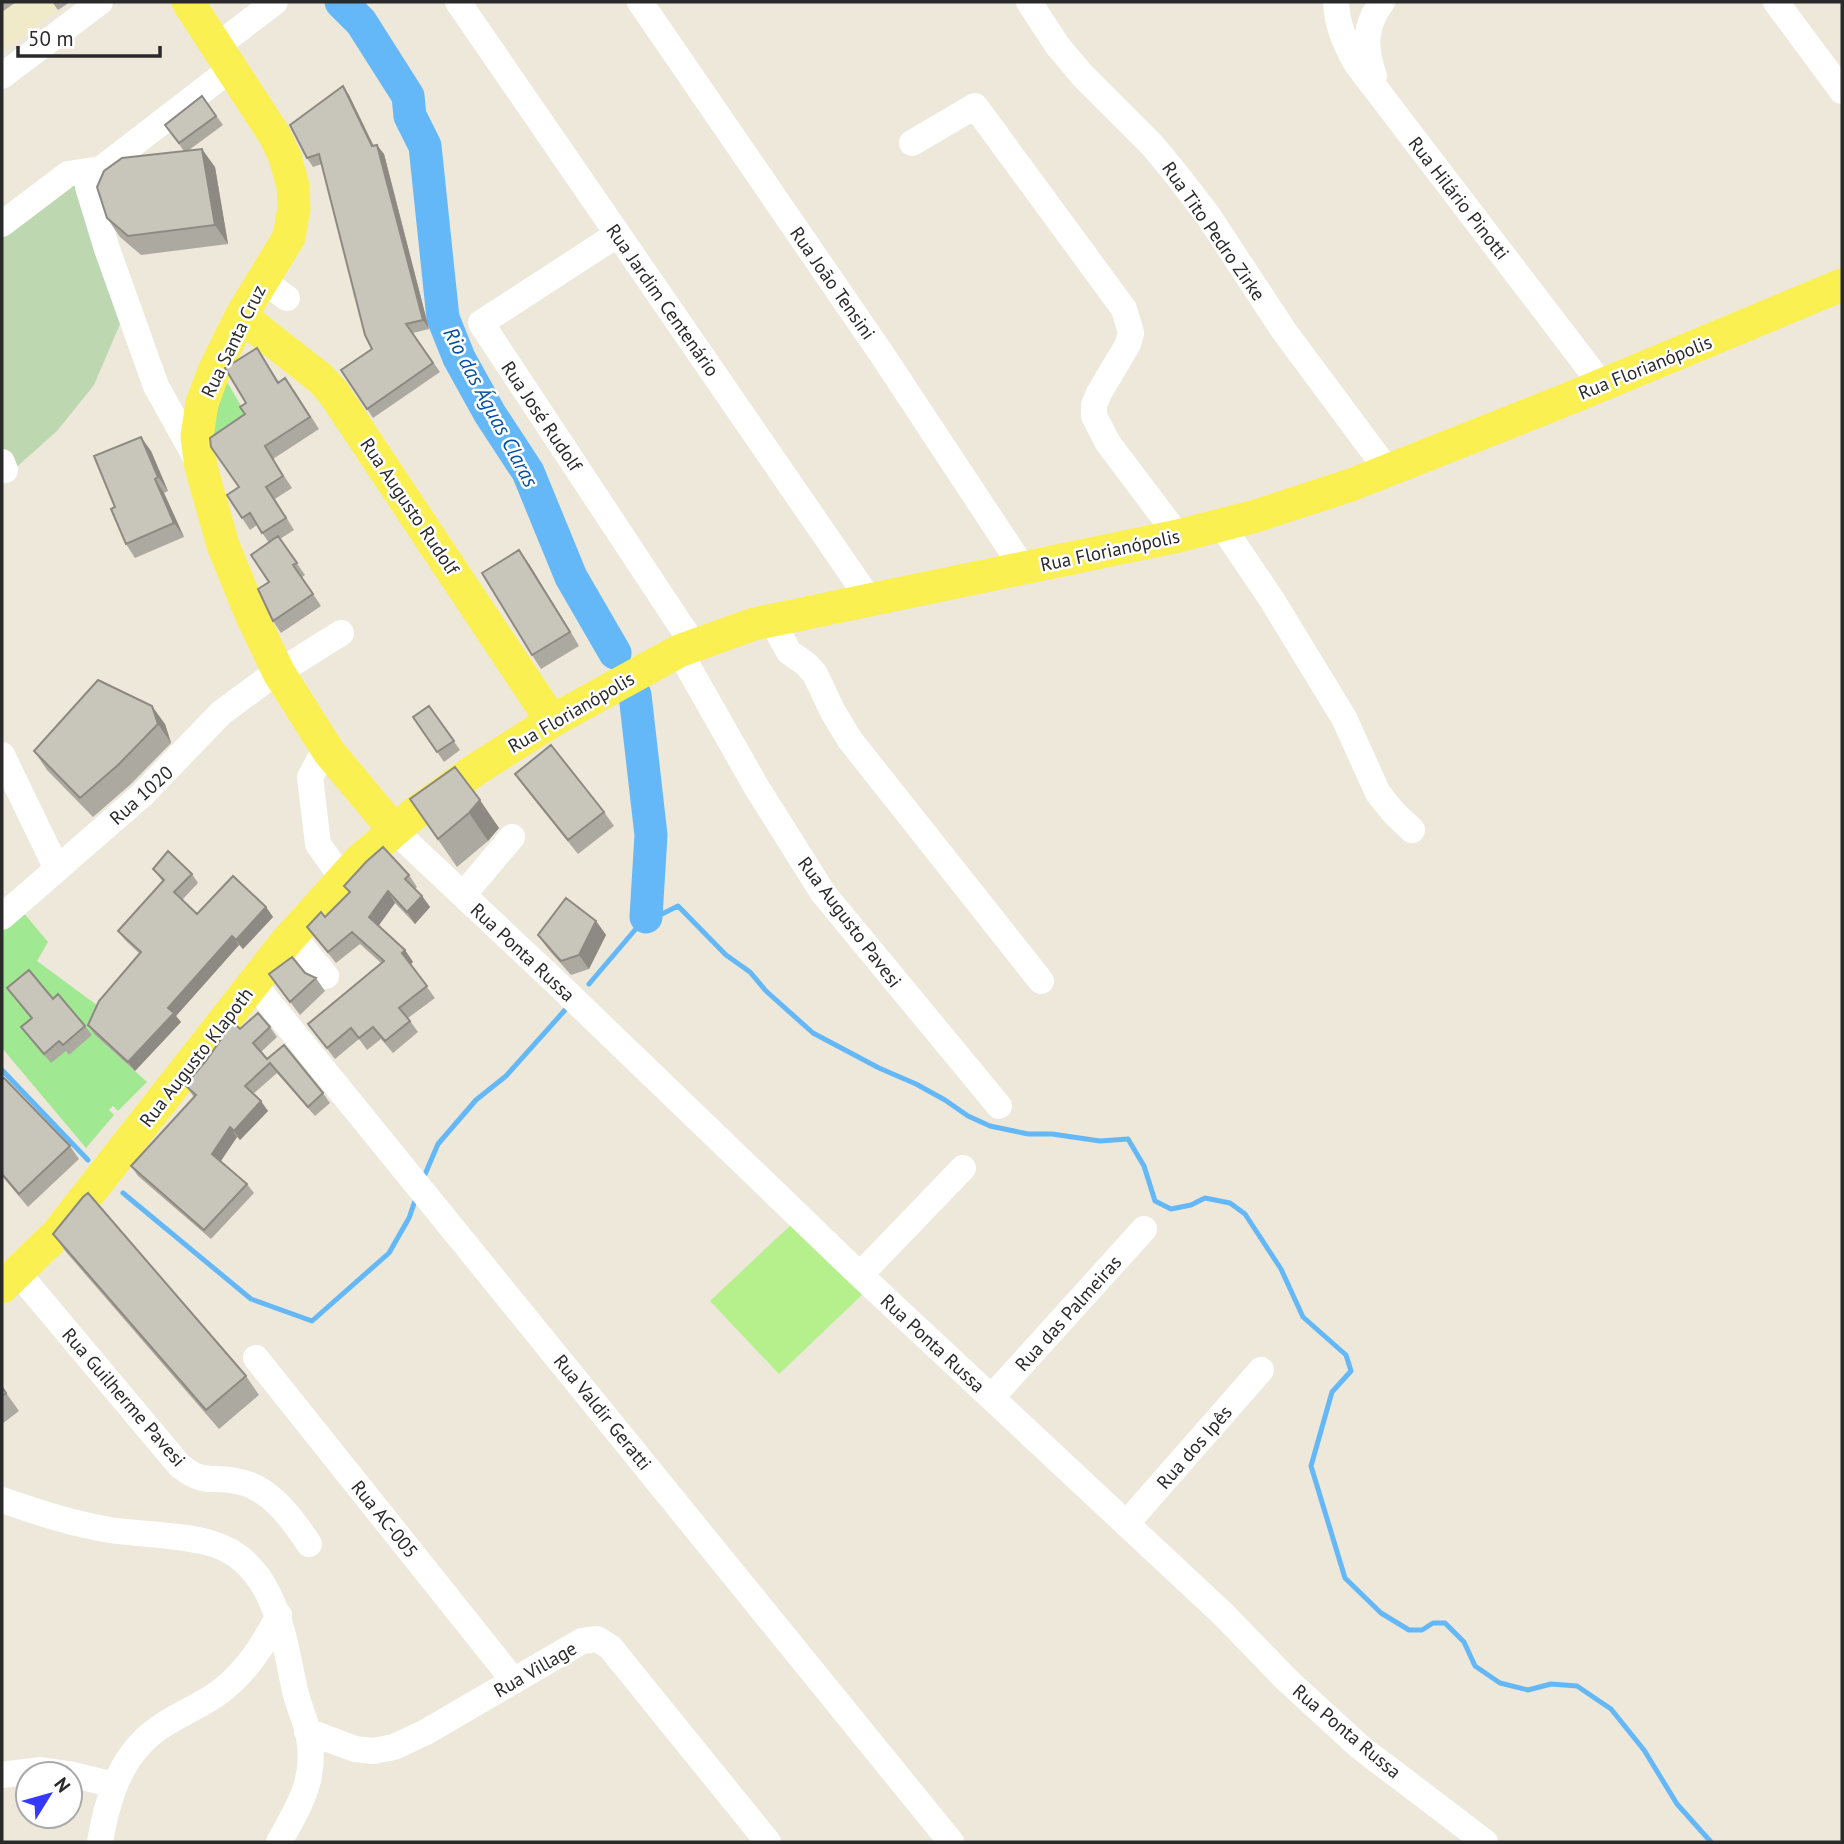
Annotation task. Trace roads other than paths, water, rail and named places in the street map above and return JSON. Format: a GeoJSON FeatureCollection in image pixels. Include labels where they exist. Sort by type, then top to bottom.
{"type":"FeatureCollection","features":[{"type":"Feature","properties":{"kind":"main road","name":"Rua Santa Cruz"},"geometry":{"type":"LineString","coordinates":[[188,2],[261,111],[285,156],[300,209],[289,237],[275,290],[241,316],[214,371],[202,403],[197,437],[201,467],[223,545],[279,673],[326,748],[365,799],[394,830]]}},
{"type":"Feature","properties":{"kind":"main road","name":"Rua Florianópolis"},"geometry":{"type":"LineString","coordinates":[[394,830],[475,770],[552,720],[686,647],[771,620],[1178,536],[1297,504],[1388,471],[1842,285]]}},
{"type":"Feature","properties":{"kind":"main road","name":"Rua Augusto Rudolf"},"geometry":{"type":"LineString","coordinates":[[241,316],[320,378],[333,392],[552,720]]}},
{"type":"Feature","properties":{"kind":"main road","name":"Rua Augusto Klapoth"},"geometry":{"type":"LineString","coordinates":[[10,1280],[64,1225],[292,935],[342,878],[394,830]]}},
{"type":"Feature","properties":{"kind":"street"},"geometry":{"type":"LineString","coordinates":[[2,76],[100,2]]}},
{"type":"Feature","properties":{"kind":"street"},"geometry":{"type":"LineString","coordinates":[[201,467],[156,386],[88,187],[91,178],[224,57],[275,2]]}},
{"type":"Feature","properties":{"kind":"street","name":"Rua Jardim Centenário"},"geometry":{"type":"LineString","coordinates":[[458,2],[869,599]]}},
{"type":"Feature","properties":{"kind":"street","name":"Rua João Tensini"},"geometry":{"type":"LineString","coordinates":[[639,2],[873,342],[1023,568]]}},
{"type":"Feature","properties":{"kind":"street","name":"Rua Tito Pedro Zirke"},"geometry":{"type":"LineString","coordinates":[[1029,2],[1057,45],[1083,76],[1152,145],[1207,214],[1284,331],[1388,471]]}},
{"type":"Feature","properties":{"kind":"street","name":"Rua Hilário Pinotti"},"geometry":{"type":"LineString","coordinates":[[1336,2],[1336,15],[1343,38],[1356,63],[1602,385]]}},
{"type":"Feature","properties":{"kind":"street"},"geometry":{"type":"LineString","coordinates":[[1381,97],[1366,42],[1368,24],[1382,2]]}},
{"type":"Feature","properties":{"kind":"street"},"geometry":{"type":"LineString","coordinates":[[1776,2],[1842,91]]}},
{"type":"Feature","properties":{"kind":"street"},"geometry":{"type":"LineString","coordinates":[[912,143],[975,106],[1118,300],[1131,333],[1122,356],[1099,393],[1094,405],[1094,416],[1108,443],[1178,536]]}},
{"type":"Feature","properties":{"kind":"street"},"geometry":{"type":"LineString","coordinates":[[2,224],[68,174],[102,169]]}},
{"type":"Feature","properties":{"kind":"street","name":"Rua José Rudolf"},"geometry":{"type":"LineString","coordinates":[[618,234],[481,323],[686,647]]}},
{"type":"Feature","properties":{"kind":"street"},"geometry":{"type":"LineString","coordinates":[[1222,526],[1272,600],[1344,718],[1378,793],[1412,830]]}},
{"type":"Feature","properties":{"kind":"street"},"geometry":{"type":"LineString","coordinates":[[771,620],[789,652],[815,674],[850,740],[1041,981]]}},
{"type":"Feature","properties":{"kind":"street","name":"Rua 1020"},"geometry":{"type":"LineString","coordinates":[[2,917],[142,795],[221,713],[247,693],[341,633]]}},
{"type":"Feature","properties":{"kind":"street","name":"Rua Augusto Pavesi"},"geometry":{"type":"LineString","coordinates":[[686,647],[757,788],[823,893],[999,1106]]}},
{"type":"Feature","properties":{"kind":"street"},"geometry":{"type":"LineString","coordinates":[[326,748],[310,777],[318,844],[342,878]]}},
{"type":"Feature","properties":{"kind":"street"},"geometry":{"type":"LineString","coordinates":[[2,755],[57,869]]}},
{"type":"Feature","properties":{"kind":"street","name":"Rua Ponta Russa"},"geometry":{"type":"LineString","coordinates":[[394,830],[860,1275],[1223,1614],[1287,1681],[1360,1747],[1485,1842]]}},
{"type":"Feature","properties":{"kind":"street"},"geometry":{"type":"LineString","coordinates":[[463,895],[512,837]]}},
{"type":"Feature","properties":{"kind":"street"},"geometry":{"type":"LineString","coordinates":[[292,935],[326,976]]}},
{"type":"Feature","properties":{"kind":"street","name":"Rua Valdir Geratti"},"geometry":{"type":"LineString","coordinates":[[253,984],[951,1842]]}},
{"type":"Feature","properties":{"kind":"street"},"geometry":{"type":"LineString","coordinates":[[860,1275],[962,1168]]}},
{"type":"Feature","properties":{"kind":"street","name":"Rua das Palmeiras"},"geometry":{"type":"LineString","coordinates":[[992,1397],[1144,1229]]}},
{"type":"Feature","properties":{"kind":"street","name":"Rua Guilherme Pavesi"},"geometry":{"type":"LineString","coordinates":[[10,1280],[180,1466],[193,1476],[205,1480],[235,1480],[264,1493],[296,1523],[309,1544]]}},
{"type":"Feature","properties":{"kind":"street","name":"Rua AC-005"},"geometry":{"type":"LineString","coordinates":[[256,1358],[514,1681]]}},
{"type":"Feature","properties":{"kind":"street","name":"Rua dos Ipês"},"geometry":{"type":"LineString","coordinates":[[1126,1524],[1261,1370]]}},
{"type":"Feature","properties":{"kind":"street"},"geometry":{"type":"LineString","coordinates":[[2,1500],[108,1530],[212,1544],[231,1552],[258,1578],[279,1615],[312,1755],[310,1778],[303,1801],[279,1842]]}},
{"type":"Feature","properties":{"kind":"street"},"geometry":{"type":"LineString","coordinates":[[100,1842],[105,1810],[125,1763],[150,1735],[164,1724],[203,1704],[238,1675],[265,1643],[279,1615]]}},
{"type":"Feature","properties":{"kind":"street","name":"Rua Village"},"geometry":{"type":"LineString","coordinates":[[307,1731],[355,1749],[373,1751],[394,1747],[426,1732],[582,1641],[597,1639],[610,1647],[768,1842]]}},
{"type":"Feature","properties":{"kind":"street"},"geometry":{"type":"LineString","coordinates":[[84,1778],[114,1785]]}},
{"type":"Feature","properties":{"kind":"waterway","name":"Rio das Águas Claras"},"geometry":{"type":"LineString","coordinates":[[341,2],[361,22],[408,96],[410,116],[425,146],[443,318],[459,358],[490,414],[528,472],[571,577],[615,653]]}},
{"type":"Feature","properties":{"kind":"waterway","name":"Rio das Águas Claras"},"geometry":{"type":"LineString","coordinates":[[635,695],[651,835],[646,917]]}},
{"type":"Feature","properties":{"kind":"waterway"},"geometry":{"type":"LineString","coordinates":[[589,984],[646,917],[658,916],[678,906],[726,955],[750,972],[766,991],[813,1033],[916,1084],[968,1116],[990,1126],[1028,1134],[1052,1134],[1100,1141],[1128,1139],[1144,1166],[1155,1201],[1171,1209],[1191,1205],[1205,1198],[1230,1203],[1245,1214],[1281,1269],[1303,1317],[1346,1355],[1351,1371],[1332,1392],[1311,1466],[1345,1578],[1381,1613],[1409,1630],[1422,1630],[1433,1623],[1445,1623],[1464,1642],[1475,1666],[1500,1683],[1528,1690],[1551,1684],[1577,1686],[1611,1709],[1644,1750],[1677,1804],[1711,1842]]}},
{"type":"Feature","properties":{"kind":"waterway","name":"Rio das Águas Claras"},"geometry":{"type":"LineString","coordinates":[[423,1179],[438,1144],[476,1100],[506,1076],[565,1010]]}},
{"type":"Feature","properties":{"kind":"waterway","name":"Rio das Águas Claras"},"geometry":{"type":"LineString","coordinates":[[2,1070],[88,1160]]}},
{"type":"Feature","properties":{"kind":"waterway","name":"Rio das Águas Claras"},"geometry":{"type":"LineString","coordinates":[[123,1193],[251,1299],[312,1321],[389,1253],[409,1218],[416,1198]]}}]}
